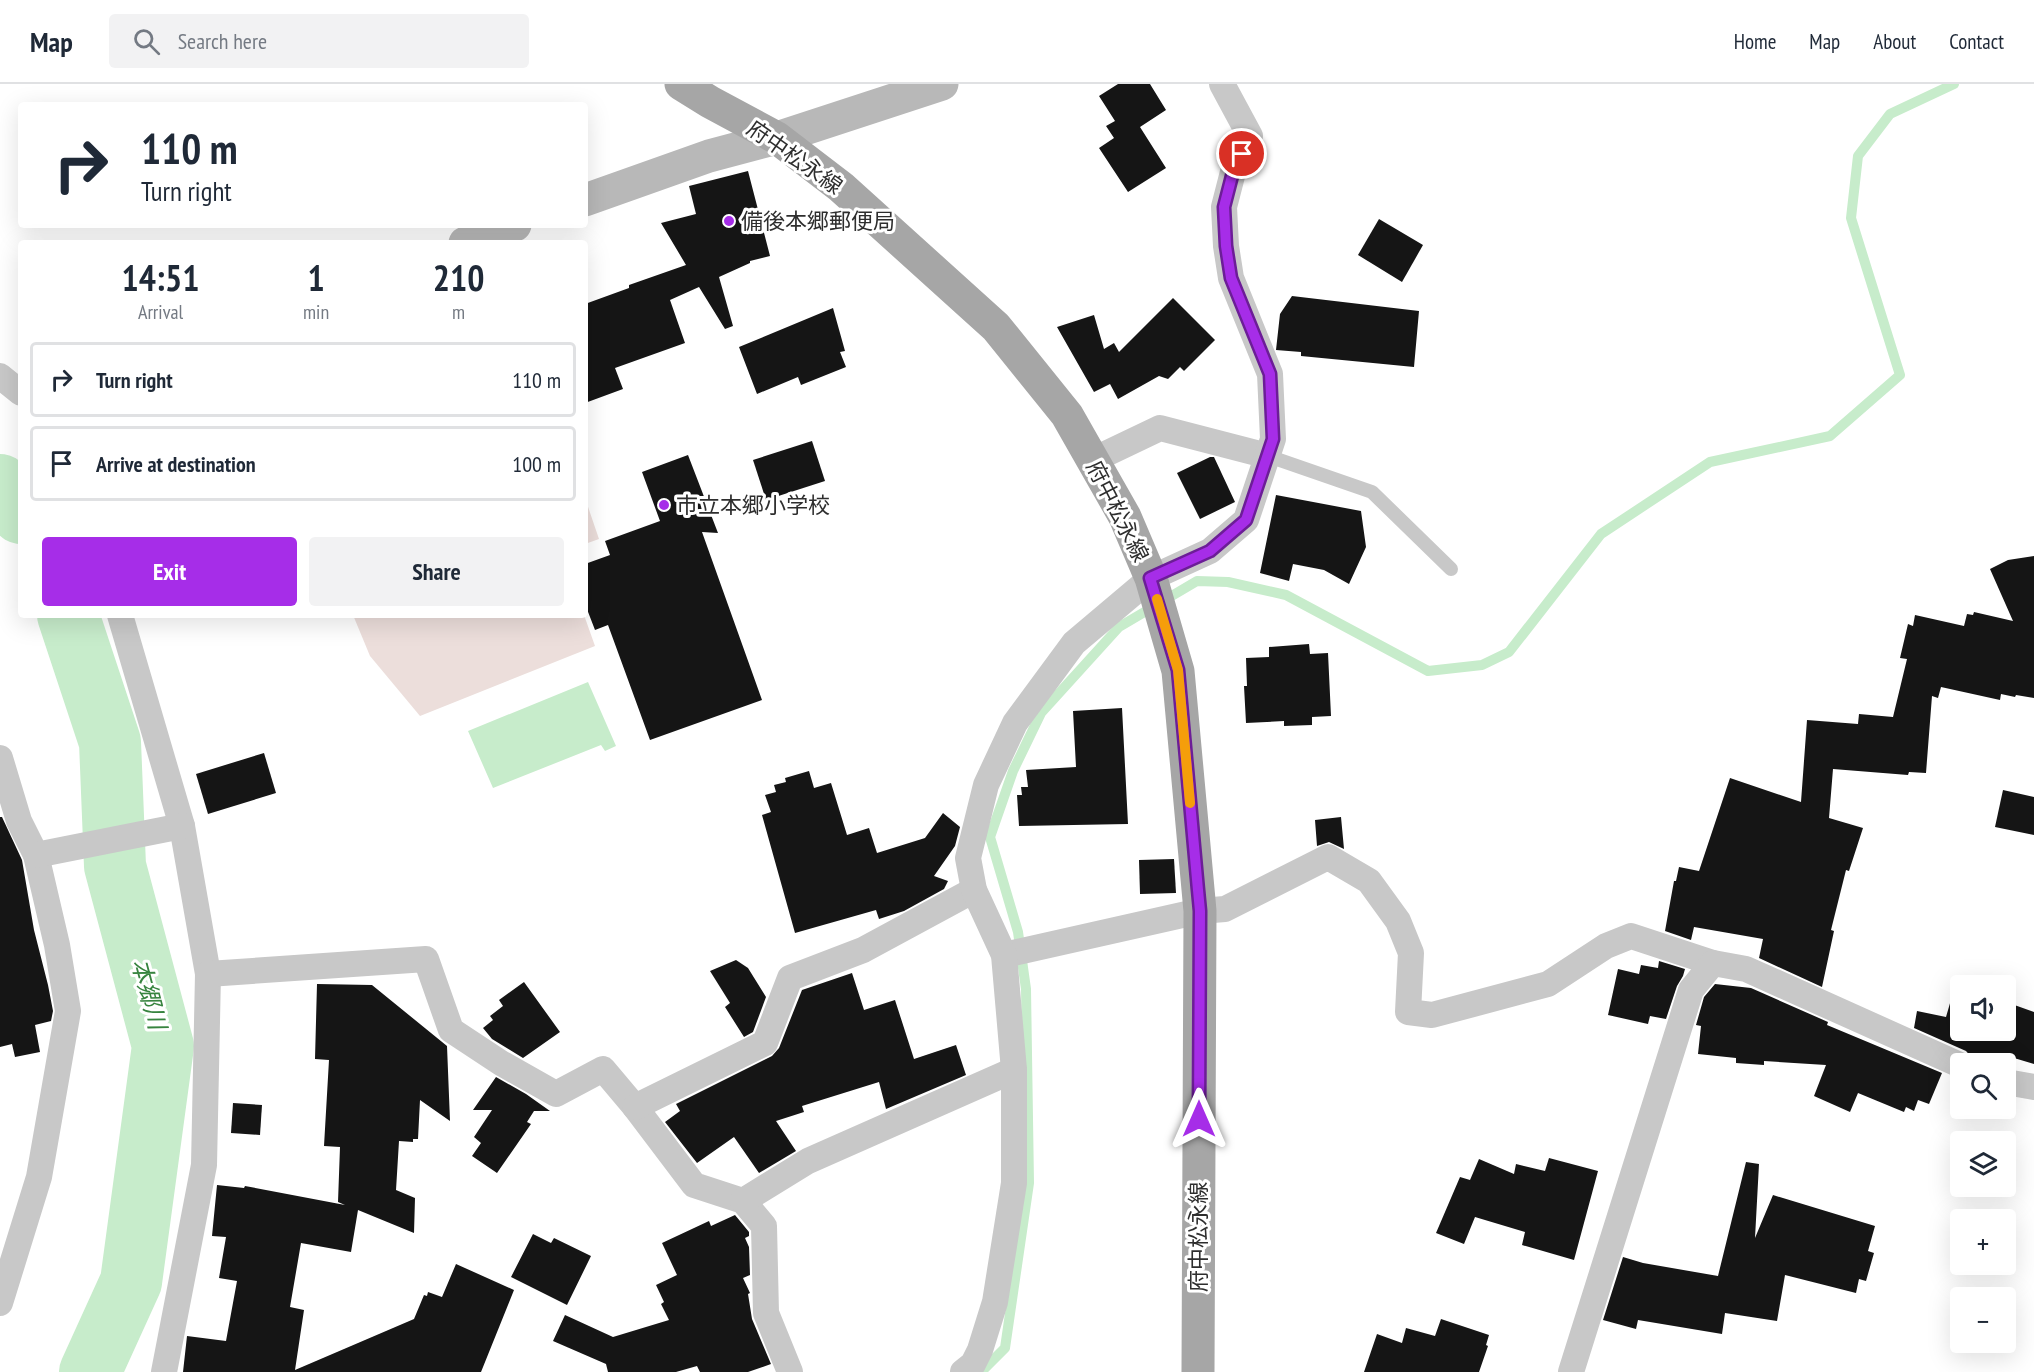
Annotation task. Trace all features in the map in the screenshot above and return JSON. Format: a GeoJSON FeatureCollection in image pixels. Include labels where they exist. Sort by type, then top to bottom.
{"type":"FeatureCollection","features":[{"type":"Feature","properties":{"kind":"main road","name":"府中松永線"},"geometry":{"type":"LineString","coordinates":[[681,84],[777,138],[841,187],[996,327],[1067,415],[1125,517],[1150,578],[1178,670],[1200,911],[1198,1372]]}},
{"type":"Feature","properties":{"kind":"street"},"geometry":{"type":"LineString","coordinates":[[588,199],[709,156],[777,138],[942,84]]}},
{"type":"Feature","properties":{"kind":"street"},"geometry":{"type":"LineString","coordinates":[[972,1369],[995,1302],[1014,1183],[1014,1070],[1004,955],[974,890],[968,858],[986,785],[1015,723],[1074,642],[1150,578],[1210,551],[1246,520],[1273,439],[1270,374],[1231,278],[1226,246],[1224,207],[1233,172],[1250,136],[1222,84]]}},
{"type":"Feature","properties":{"kind":"street"},"geometry":{"type":"LineString","coordinates":[[473,240],[507,228]]}},
{"type":"Feature","properties":{"kind":"street"},"geometry":{"type":"LineString","coordinates":[[0,376],[18,391]]}},
{"type":"Feature","properties":{"kind":"street"},"geometry":{"type":"LineString","coordinates":[[1093,460],[1160,428],[1268,456]]}},
{"type":"Feature","properties":{"kind":"street"},"geometry":{"type":"LineString","coordinates":[[121,618],[183,826],[208,974],[204,1165],[164,1372]]}},
{"type":"Feature","properties":{"kind":"street"},"geometry":{"type":"LineString","coordinates":[[0,758],[10,823],[44,853],[68,1011],[39,1177],[0,1303]]}},
{"type":"Feature","properties":{"kind":"street"},"geometry":{"type":"LineString","coordinates":[[44,853],[183,826]]}},
{"type":"Feature","properties":{"kind":"street"},"geometry":{"type":"LineString","coordinates":[[1004,955],[1200,911],[1225,909],[1328,857],[1369,881],[1398,921],[1411,953],[1408,1012],[1432,1015],[1548,984],[1606,946],[1631,936],[1713,963],[1746,969],[1950,1061]]}},
{"type":"Feature","properties":{"kind":"street"},"geometry":{"type":"LineString","coordinates":[[635,1107],[765,1043],[790,978],[863,950],[974,890]]}},
{"type":"Feature","properties":{"kind":"street"},"geometry":{"type":"LineString","coordinates":[[208,974],[426,959],[451,1030],[501,1063],[556,1094],[603,1069],[694,1185],[743,1201],[764,1226],[766,1312],[790,1372]]}},
{"type":"Feature","properties":{"kind":"street"},"geometry":{"type":"LineString","coordinates":[[1571,1372],[1691,990],[1713,963]]}},
{"type":"Feature","properties":{"kind":"street"},"geometry":{"type":"LineString","coordinates":[[743,1201],[808,1161],[1014,1070]]}},
{"type":"Feature","properties":{"kind":"street"},"geometry":{"type":"LineString","coordinates":[[2016,1084],[2034,1087]]}},
{"type":"Feature","properties":{"kind":"lane"},"geometry":{"type":"LineString","coordinates":[[1268,456],[1372,492],[1451,569]]}},
{"type":"Feature","properties":{"kind":"shaded area"},"geometry":{"type":"Polygon","coordinates":[[[588,507],[599,539],[588,543],[588,507]]]}},
{"type":"Feature","properties":{"kind":"shaded area"},"geometry":{"type":"Polygon","coordinates":[[[354,618],[585,618],[595,646],[420,716],[370,656],[354,618]]]}},
{"type":"Feature","properties":{"kind":"shaded area"},"geometry":{"type":"Polygon","coordinates":[[[588,682],[616,746],[605,751],[601,745],[493,788],[468,731],[588,682]]]}},
{"type":"Feature","properties":{"kind":"building"},"geometry":{"type":"Polygon","coordinates":[[[1118,84],[1150,84],[1166,110],[1140,127],[1166,168],[1128,192],[1099,148],[1114,138],[1106,126],[1115,121],[1099,96],[1118,84]]]}},
{"type":"Feature","properties":{"kind":"building"},"geometry":{"type":"Polygon","coordinates":[[[748,171],[770,256],[750,261],[719,277],[733,326],[725,329],[699,287],[670,300],[685,343],[615,368],[623,389],[588,402],[588,303],[629,288],[629,285],[686,265],[661,223],[696,214],[689,186],[748,171]]]}},
{"type":"Feature","properties":{"kind":"building"},"geometry":{"type":"Polygon","coordinates":[[[1379,219],[1423,245],[1402,282],[1358,255],[1379,219]]]}},
{"type":"Feature","properties":{"kind":"building"},"geometry":{"type":"Polygon","coordinates":[[[1292,296],[1419,311],[1414,367],[1301,356],[1301,352],[1276,350],[1280,314],[1292,296]]]}},
{"type":"Feature","properties":{"kind":"building"},"geometry":{"type":"Polygon","coordinates":[[[1173,298],[1215,340],[1184,371],[1180,367],[1168,379],[1159,376],[1118,399],[1110,384],[1094,392],[1057,327],[1094,315],[1104,349],[1114,343],[1119,352],[1173,298]]]}},
{"type":"Feature","properties":{"kind":"building"},"geometry":{"type":"Polygon","coordinates":[[[833,308],[845,351],[840,352],[846,367],[801,385],[798,377],[757,394],[739,347],[833,308]]]}},
{"type":"Feature","properties":{"kind":"building"},"geometry":{"type":"Polygon","coordinates":[[[812,441],[825,481],[766,500],[753,460],[812,441]]]}},
{"type":"Feature","properties":{"kind":"building"},"geometry":{"type":"Polygon","coordinates":[[[688,455],[718,533],[702,532],[762,700],[650,740],[608,625],[595,630],[588,612],[588,563],[610,555],[605,541],[660,521],[642,472],[688,455]]]}},
{"type":"Feature","properties":{"kind":"building"},"geometry":{"type":"Polygon","coordinates":[[[1214,457],[1235,502],[1200,519],[1177,473],[1214,457]]]}},
{"type":"Feature","properties":{"kind":"building"},"geometry":{"type":"Polygon","coordinates":[[[1276,495],[1361,511],[1366,547],[1349,584],[1324,570],[1293,564],[1289,581],[1260,573],[1276,495]]]}},
{"type":"Feature","properties":{"kind":"building"},"geometry":{"type":"Polygon","coordinates":[[[2034,556],[2034,698],[2001,694],[2000,700],[1941,687],[1938,698],[1932,696],[1926,773],[1909,772],[1908,775],[1833,769],[1829,818],[1863,828],[1849,871],[1846,870],[1831,930],[1834,931],[1822,987],[1759,958],[1763,939],[1694,927],[1691,940],[1665,931],[1674,881],[1676,881],[1679,867],[1699,871],[1730,778],[1801,802],[1807,720],[1858,724],[1859,714],[1893,717],[1907,659],[1900,658],[1908,624],[1913,626],[1915,615],[1964,626],[1967,614],[1973,615],[1974,612],[2013,621],[1990,569],[2008,560],[2034,556]]]}},
{"type":"Feature","properties":{"kind":"building"},"geometry":{"type":"Polygon","coordinates":[[[1309,644],[1310,654],[1328,653],[1331,716],[1312,717],[1312,725],[1284,726],[1284,721],[1246,723],[1244,686],[1247,686],[1246,658],[1269,657],[1269,647],[1309,644]]]}},
{"type":"Feature","properties":{"kind":"building"},"geometry":{"type":"Polygon","coordinates":[[[1122,708],[1128,824],[1019,826],[1017,795],[1022,795],[1021,787],[1028,787],[1026,770],[1076,767],[1073,711],[1122,708]]]}},
{"type":"Feature","properties":{"kind":"building"},"geometry":{"type":"Polygon","coordinates":[[[264,753],[276,793],[208,814],[196,774],[264,753]]]}},
{"type":"Feature","properties":{"kind":"building"},"geometry":{"type":"Polygon","coordinates":[[[809,771],[814,788],[831,783],[847,835],[869,828],[877,853],[925,838],[943,813],[960,827],[955,846],[934,876],[948,881],[944,889],[904,911],[879,919],[876,910],[795,933],[762,815],[771,812],[765,795],[776,792],[774,785],[786,782],[785,778],[809,771]]]}},
{"type":"Feature","properties":{"kind":"building"},"geometry":{"type":"Polygon","coordinates":[[[2003,790],[2034,797],[2034,835],[1995,827],[2003,790]]]}},
{"type":"Feature","properties":{"kind":"building"},"geometry":{"type":"Polygon","coordinates":[[[0,817],[22,860],[34,930],[53,1011],[51,1021],[35,1025],[40,1052],[15,1057],[12,1044],[0,1047],[0,817]]]}},
{"type":"Feature","properties":{"kind":"building"},"geometry":{"type":"Polygon","coordinates":[[[1341,817],[1344,849],[1329,842],[1317,846],[1315,820],[1341,817]]]}},
{"type":"Feature","properties":{"kind":"building"},"geometry":{"type":"Polygon","coordinates":[[[1174,859],[1176,893],[1140,894],[1139,860],[1174,859]]]}},
{"type":"Feature","properties":{"kind":"building"},"geometry":{"type":"Polygon","coordinates":[[[736,960],[748,968],[766,997],[753,1032],[744,1037],[725,1007],[730,1003],[710,971],[736,960]]]}},
{"type":"Feature","properties":{"kind":"building"},"geometry":{"type":"Polygon","coordinates":[[[1659,961],[1685,969],[1666,1019],[1650,1016],[1648,1024],[1608,1015],[1618,969],[1639,974],[1641,965],[1658,968],[1659,961]]]}},
{"type":"Feature","properties":{"kind":"building"},"geometry":{"type":"Polygon","coordinates":[[[852,973],[864,1010],[895,1000],[914,1059],[956,1045],[966,1075],[886,1109],[879,1082],[802,1106],[804,1112],[776,1121],[796,1151],[759,1173],[734,1137],[697,1163],[665,1122],[680,1111],[676,1104],[772,1056],[779,1048],[802,990],[852,973]]]}},
{"type":"Feature","properties":{"kind":"building"},"geometry":{"type":"Polygon","coordinates":[[[524,982],[560,1032],[523,1058],[492,1039],[483,1028],[493,1020],[490,1016],[503,1006],[499,1000],[524,982]]]}},
{"type":"Feature","properties":{"kind":"building"},"geometry":{"type":"Polygon","coordinates":[[[317,984],[372,985],[447,1046],[450,1121],[420,1100],[418,1139],[413,1139],[413,1142],[399,1141],[396,1190],[415,1198],[414,1233],[358,1210],[351,1252],[301,1243],[290,1307],[304,1310],[295,1370],[414,1319],[424,1295],[427,1296],[428,1292],[442,1297],[456,1264],[514,1290],[481,1372],[183,1372],[187,1336],[226,1341],[237,1281],[219,1278],[226,1237],[212,1236],[217,1185],[244,1188],[245,1186],[345,1205],[338,1202],[340,1147],[324,1146],[329,1060],[315,1059],[317,984]]]}},
{"type":"Feature","properties":{"kind":"building"},"geometry":{"type":"Polygon","coordinates":[[[1715,984],[1751,988],[1828,1022],[1827,1025],[1942,1073],[1929,1104],[1918,1100],[1914,1111],[1906,1107],[1904,1112],[1858,1093],[1850,1112],[1814,1096],[1826,1065],[1764,1061],[1764,1065],[1736,1063],[1736,1058],[1698,1054],[1701,1026],[1696,1025],[1704,997],[1715,984]]]}},
{"type":"Feature","properties":{"kind":"building"},"geometry":{"type":"Polygon","coordinates":[[[1950,1003],[1950,1041],[2016,1041],[2016,1006],[2034,1012],[2034,1064],[2016,1059],[2016,1053],[1968,1053],[1914,1028],[1917,1011],[1946,1017],[1950,1003]]]}},
{"type":"Feature","properties":{"kind":"building"},"geometry":{"type":"Polygon","coordinates":[[[496,1077],[550,1111],[534,1111],[527,1122],[531,1124],[497,1173],[472,1156],[481,1143],[474,1137],[492,1110],[473,1110],[496,1077]]]}},
{"type":"Feature","properties":{"kind":"building"},"geometry":{"type":"Polygon","coordinates":[[[233,1103],[262,1105],[260,1135],[231,1133],[233,1103]]]}},
{"type":"Feature","properties":{"kind":"building"},"geometry":{"type":"Polygon","coordinates":[[[1549,1158],[1598,1171],[1574,1260],[1522,1245],[1525,1232],[1475,1217],[1464,1244],[1436,1233],[1460,1177],[1470,1180],[1479,1159],[1514,1174],[1516,1164],[1545,1171],[1549,1158]]]}},
{"type":"Feature","properties":{"kind":"building"},"geometry":{"type":"Polygon","coordinates":[[[1746,1162],[1759,1164],[1755,1238],[1773,1195],[1875,1226],[1868,1251],[1874,1253],[1866,1281],[1859,1279],[1856,1293],[1785,1275],[1777,1321],[1725,1313],[1722,1334],[1638,1320],[1636,1329],[1603,1320],[1623,1257],[1643,1263],[1718,1276],[1746,1162]]]}},
{"type":"Feature","properties":{"kind":"building"},"geometry":{"type":"Polygon","coordinates":[[[735,1215],[749,1232],[749,1236],[745,1238],[749,1247],[750,1275],[743,1278],[750,1293],[748,1294],[752,1319],[771,1364],[748,1372],[700,1372],[697,1366],[676,1372],[608,1372],[606,1364],[553,1341],[565,1315],[613,1337],[669,1320],[661,1304],[664,1302],[656,1285],[677,1275],[662,1243],[709,1221],[711,1226],[735,1215]]]}},
{"type":"Feature","properties":{"kind":"building"},"geometry":{"type":"Polygon","coordinates":[[[533,1234],[551,1243],[554,1238],[591,1256],[567,1305],[511,1277],[533,1234]]]}},
{"type":"Feature","properties":{"kind":"building"},"geometry":{"type":"Polygon","coordinates":[[[1441,1319],[1489,1335],[1486,1345],[1488,1346],[1479,1372],[1364,1372],[1377,1334],[1402,1343],[1406,1328],[1435,1336],[1441,1319]]]}},
{"type":"Feature","properties":{"kind":"waterway"},"geometry":{"type":"LineString","coordinates":[[981,1372],[1005,1348],[1029,1183],[1026,989],[1018,932],[990,837],[1013,771],[1041,713],[1119,627],[1197,581],[1228,582],[1286,595],[1428,671],[1482,665],[1509,652],[1601,534],[1710,462],[1830,436],[1900,375],[1851,218],[1858,156],[1890,114],[1954,84]]}},
{"type":"Feature","properties":{"kind":"waterway","name":"本郷川"},"geometry":{"type":"LineString","coordinates":[[0,485],[18,509]]}},
{"type":"Feature","properties":{"kind":"waterway","name":"本郷川"},"geometry":{"type":"LineString","coordinates":[[69,618],[110,742],[115,866],[163,1046],[131,1282],[90,1372]]}},
{"type":"Feature","properties":{"kind":"slow traffic"},"geometry":{"type":"LineString","coordinates":[[1157,599],[1178,670],[1190,803]]}},
{"type":"Feature","properties":{"kind":"place","name":"備後本郷郵便局"},"geometry":{"type":"Point","coordinates":[729,221]}},
{"type":"Feature","properties":{"kind":"place","name":"市立本郷小学校"},"geometry":{"type":"Point","coordinates":[664,505]}},
{"type":"Feature","properties":{"kind":"route"},"geometry":{"type":"LineString","coordinates":[[1199,1119],[1200,911],[1178,670],[1150,578],[1210,551],[1246,520],[1273,439],[1270,374],[1231,278],[1226,246],[1224,207],[1233,172],[1242,154]]}}]}
